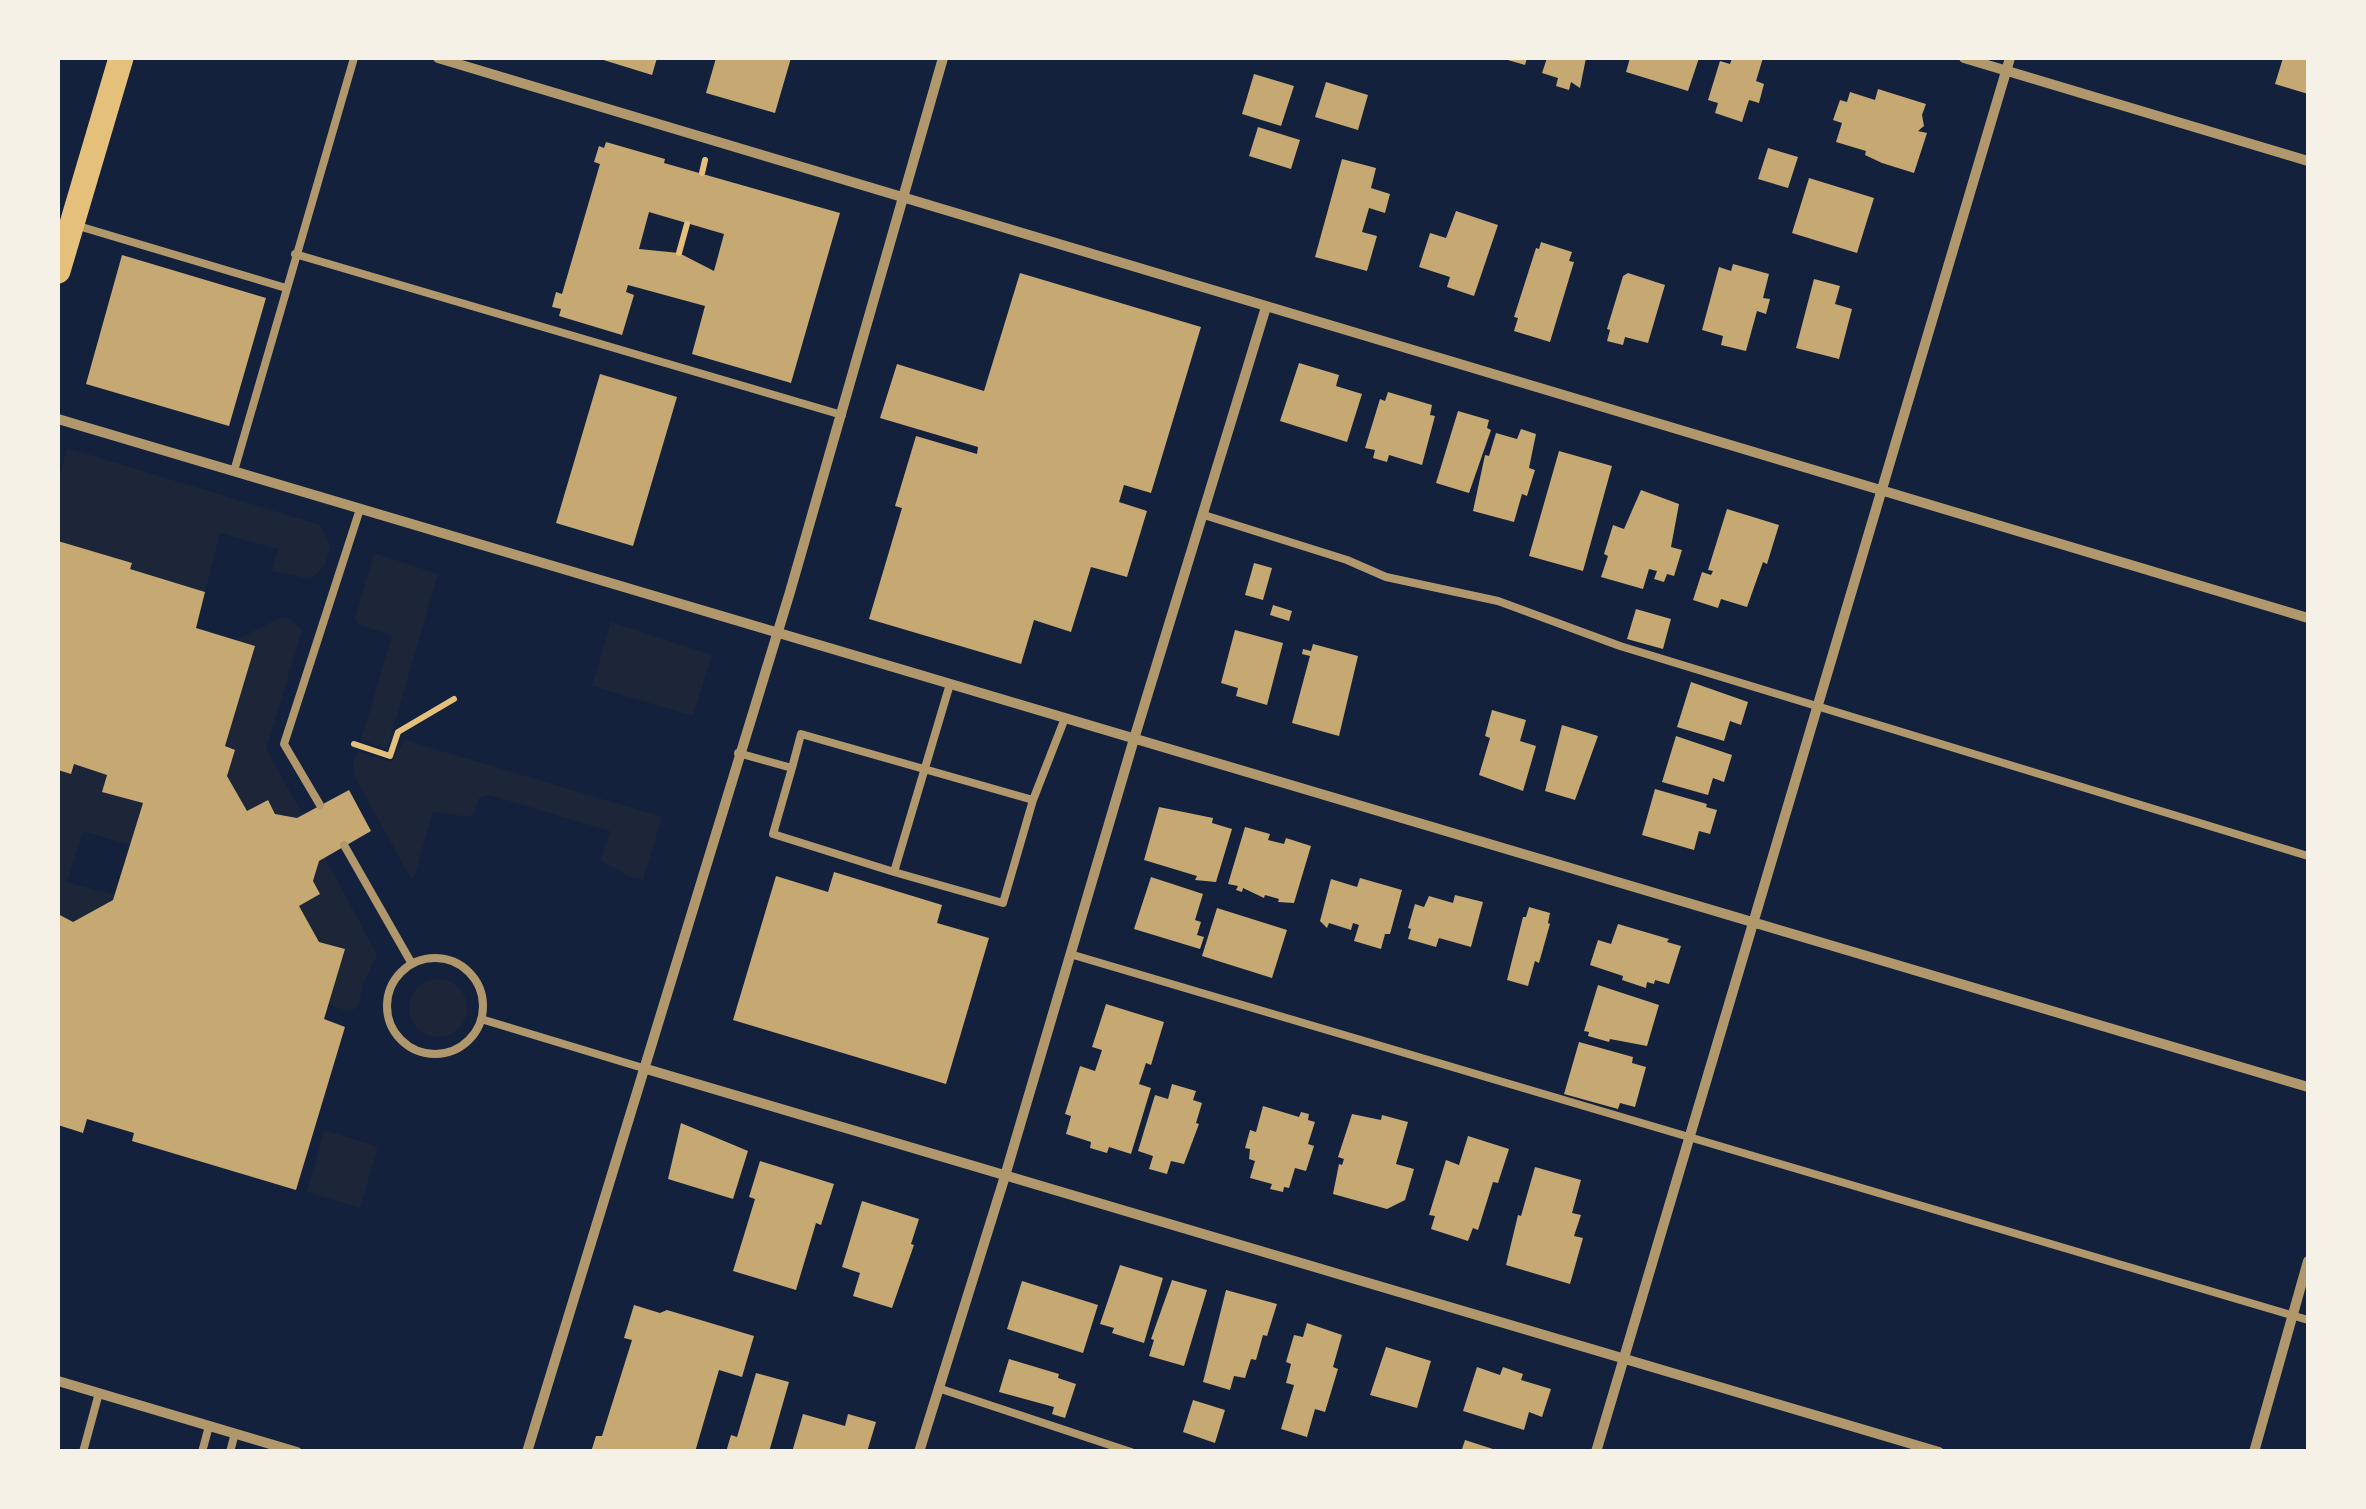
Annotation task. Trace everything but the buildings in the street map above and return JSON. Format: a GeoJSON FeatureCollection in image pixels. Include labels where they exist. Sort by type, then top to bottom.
{"type":"FeatureCollection","features":[{"type":"Feature","properties":{"kind":"main road"},"geometry":{"type":"LineString","coordinates":[[58,271],[121,58]]}},
{"type":"Feature","properties":{"kind":"street"},"geometry":{"type":"LineString","coordinates":[[438,58],[2308,618]]}},
{"type":"Feature","properties":{"kind":"street"},"geometry":{"type":"LineString","coordinates":[[527,1452],[842,415],[943,58]]}},
{"type":"Feature","properties":{"kind":"street"},"geometry":{"type":"LineString","coordinates":[[1964,58],[2308,160]]}},
{"type":"Feature","properties":{"kind":"street"},"geometry":{"type":"LineString","coordinates":[[1596,1452],[2010,58]]}},
{"type":"Feature","properties":{"kind":"street"},"geometry":{"type":"LineString","coordinates":[[918,1452],[1266,308]]}},
{"type":"Feature","properties":{"kind":"street"},"geometry":{"type":"LineString","coordinates":[[58,418],[2308,1087]]}},
{"type":"Feature","properties":{"kind":"street"},"geometry":{"type":"LineString","coordinates":[[642,1068],[1939,1452]]}},
{"type":"Feature","properties":{"kind":"street"},"geometry":{"type":"LineString","coordinates":[[2254,1452],[2308,1261]]}},
{"type":"Feature","properties":{"kind":"street"},"geometry":{"type":"LineString","coordinates":[[58,1381],[297,1452]]}},
{"type":"Feature","properties":{"kind":"lane"},"geometry":{"type":"LineString","coordinates":[[234,471],[354,58]]}},
{"type":"Feature","properties":{"kind":"lane"},"geometry":{"type":"LineString","coordinates":[[71,224],[286,288]]}},
{"type":"Feature","properties":{"kind":"lane"},"geometry":{"type":"LineString","coordinates":[[295,254],[842,415]]}},
{"type":"Feature","properties":{"kind":"lane"},"geometry":{"type":"LineString","coordinates":[[320,805],[284,744],[360,509]]}},
{"type":"Feature","properties":{"kind":"lane"},"geometry":{"type":"LineString","coordinates":[[1204,516],[1347,560],[1386,577],[1498,601],[1620,646],[2308,856]]}},
{"type":"Feature","properties":{"kind":"lane"},"geometry":{"type":"LineString","coordinates":[[894,872],[950,684]]}},
{"type":"Feature","properties":{"kind":"lane"},"geometry":{"type":"LineString","coordinates":[[1033,800],[801,734],[772,834],[1003,904],[1033,800],[1066,718]]}},
{"type":"Feature","properties":{"kind":"lane"},"geometry":{"type":"LineString","coordinates":[[738,753],[792,768]]}},
{"type":"Feature","properties":{"kind":"lane"},"geometry":{"type":"LineString","coordinates":[[344,846],[412,964]]}},
{"type":"Feature","properties":{"kind":"lane"},"geometry":{"type":"LineString","coordinates":[[1070,954],[2308,1320]]}},
{"type":"Feature","properties":{"kind":"lane"},"geometry":{"type":"LineString","coordinates":[[436,957],[452,960],[465,968],[482,994],[481,1019],[471,1038],[459,1048],[444,1054],[427,1054],[412,1048],[391,1025],[388,993],[395,979],[412,964],[436,957]]}},
{"type":"Feature","properties":{"kind":"lane"},"geometry":{"type":"LineString","coordinates":[[481,1019],[642,1068]]}},
{"type":"Feature","properties":{"kind":"lane"},"geometry":{"type":"LineString","coordinates":[[938,1388],[1131,1452]]}},
{"type":"Feature","properties":{"kind":"lane"},"geometry":{"type":"LineString","coordinates":[[83,1452],[99,1393]]}},
{"type":"Feature","properties":{"kind":"lane"},"geometry":{"type":"LineString","coordinates":[[202,1452],[209,1426]]}},
{"type":"Feature","properties":{"kind":"lane"},"geometry":{"type":"LineString","coordinates":[[230,1452],[236,1434]]}},
{"type":"Feature","properties":{"kind":"path"},"geometry":{"type":"LineString","coordinates":[[678,252],[687,224]]}},
{"type":"Feature","properties":{"kind":"path"},"geometry":{"type":"LineString","coordinates":[[354,744],[390,756],[398,732],[454,699]]}},
{"type":"Feature","properties":{"kind":"shaded area"},"geometry":{"type":"Polygon","coordinates":[[[67,448],[320,525],[330,546],[325,565],[311,579],[272,571],[278,549],[220,533],[205,592],[130,569],[131,563],[58,541],[58,482],[67,448]]]}},
{"type":"Feature","properties":{"kind":"shaded area"},"geometry":{"type":"Polygon","coordinates":[[[374,553],[438,574],[387,749],[361,740],[392,636],[358,624],[355,619],[374,553]]]}},
{"type":"Feature","properties":{"kind":"shaded area"},"geometry":{"type":"Polygon","coordinates":[[[282,617],[292,620],[302,631],[266,749],[303,815],[297,818],[275,814],[267,800],[247,811],[227,776],[235,751],[225,746],[254,646],[236,640],[282,617]]]}},
{"type":"Feature","properties":{"kind":"shaded area"},"geometry":{"type":"Polygon","coordinates":[[[611,622],[712,655],[693,716],[592,686],[611,622]]]}},
{"type":"Feature","properties":{"kind":"shaded area"},"geometry":{"type":"Polygon","coordinates":[[[405,740],[662,817],[643,880],[600,860],[610,831],[490,795],[479,798],[469,817],[433,812],[411,879],[355,777],[353,765],[357,751],[391,762],[405,740]]]}},
{"type":"Feature","properties":{"kind":"shaded area"},"geometry":{"type":"Polygon","coordinates":[[[74,764],[107,774],[102,792],[143,803],[130,845],[83,831],[67,882],[115,895],[113,900],[73,922],[58,914],[58,770],[71,773],[74,764]]]}},
{"type":"Feature","properties":{"kind":"shaded area"},"geometry":{"type":"Polygon","coordinates":[[[325,857],[377,955],[362,987],[359,1005],[350,1012],[328,1004],[345,949],[319,942],[299,906],[319,894],[313,881],[319,861],[325,857]]]}},
{"type":"Feature","properties":{"kind":"shaded area"},"geometry":{"type":"Polygon","coordinates":[[[438,979],[459,987],[467,1008],[459,1029],[438,1037],[417,1029],[409,1008],[417,987],[438,979]]]}},
{"type":"Feature","properties":{"kind":"shaded area"},"geometry":{"type":"Polygon","coordinates":[[[324,1130],[378,1147],[360,1208],[307,1192],[324,1130]]]}}]}
